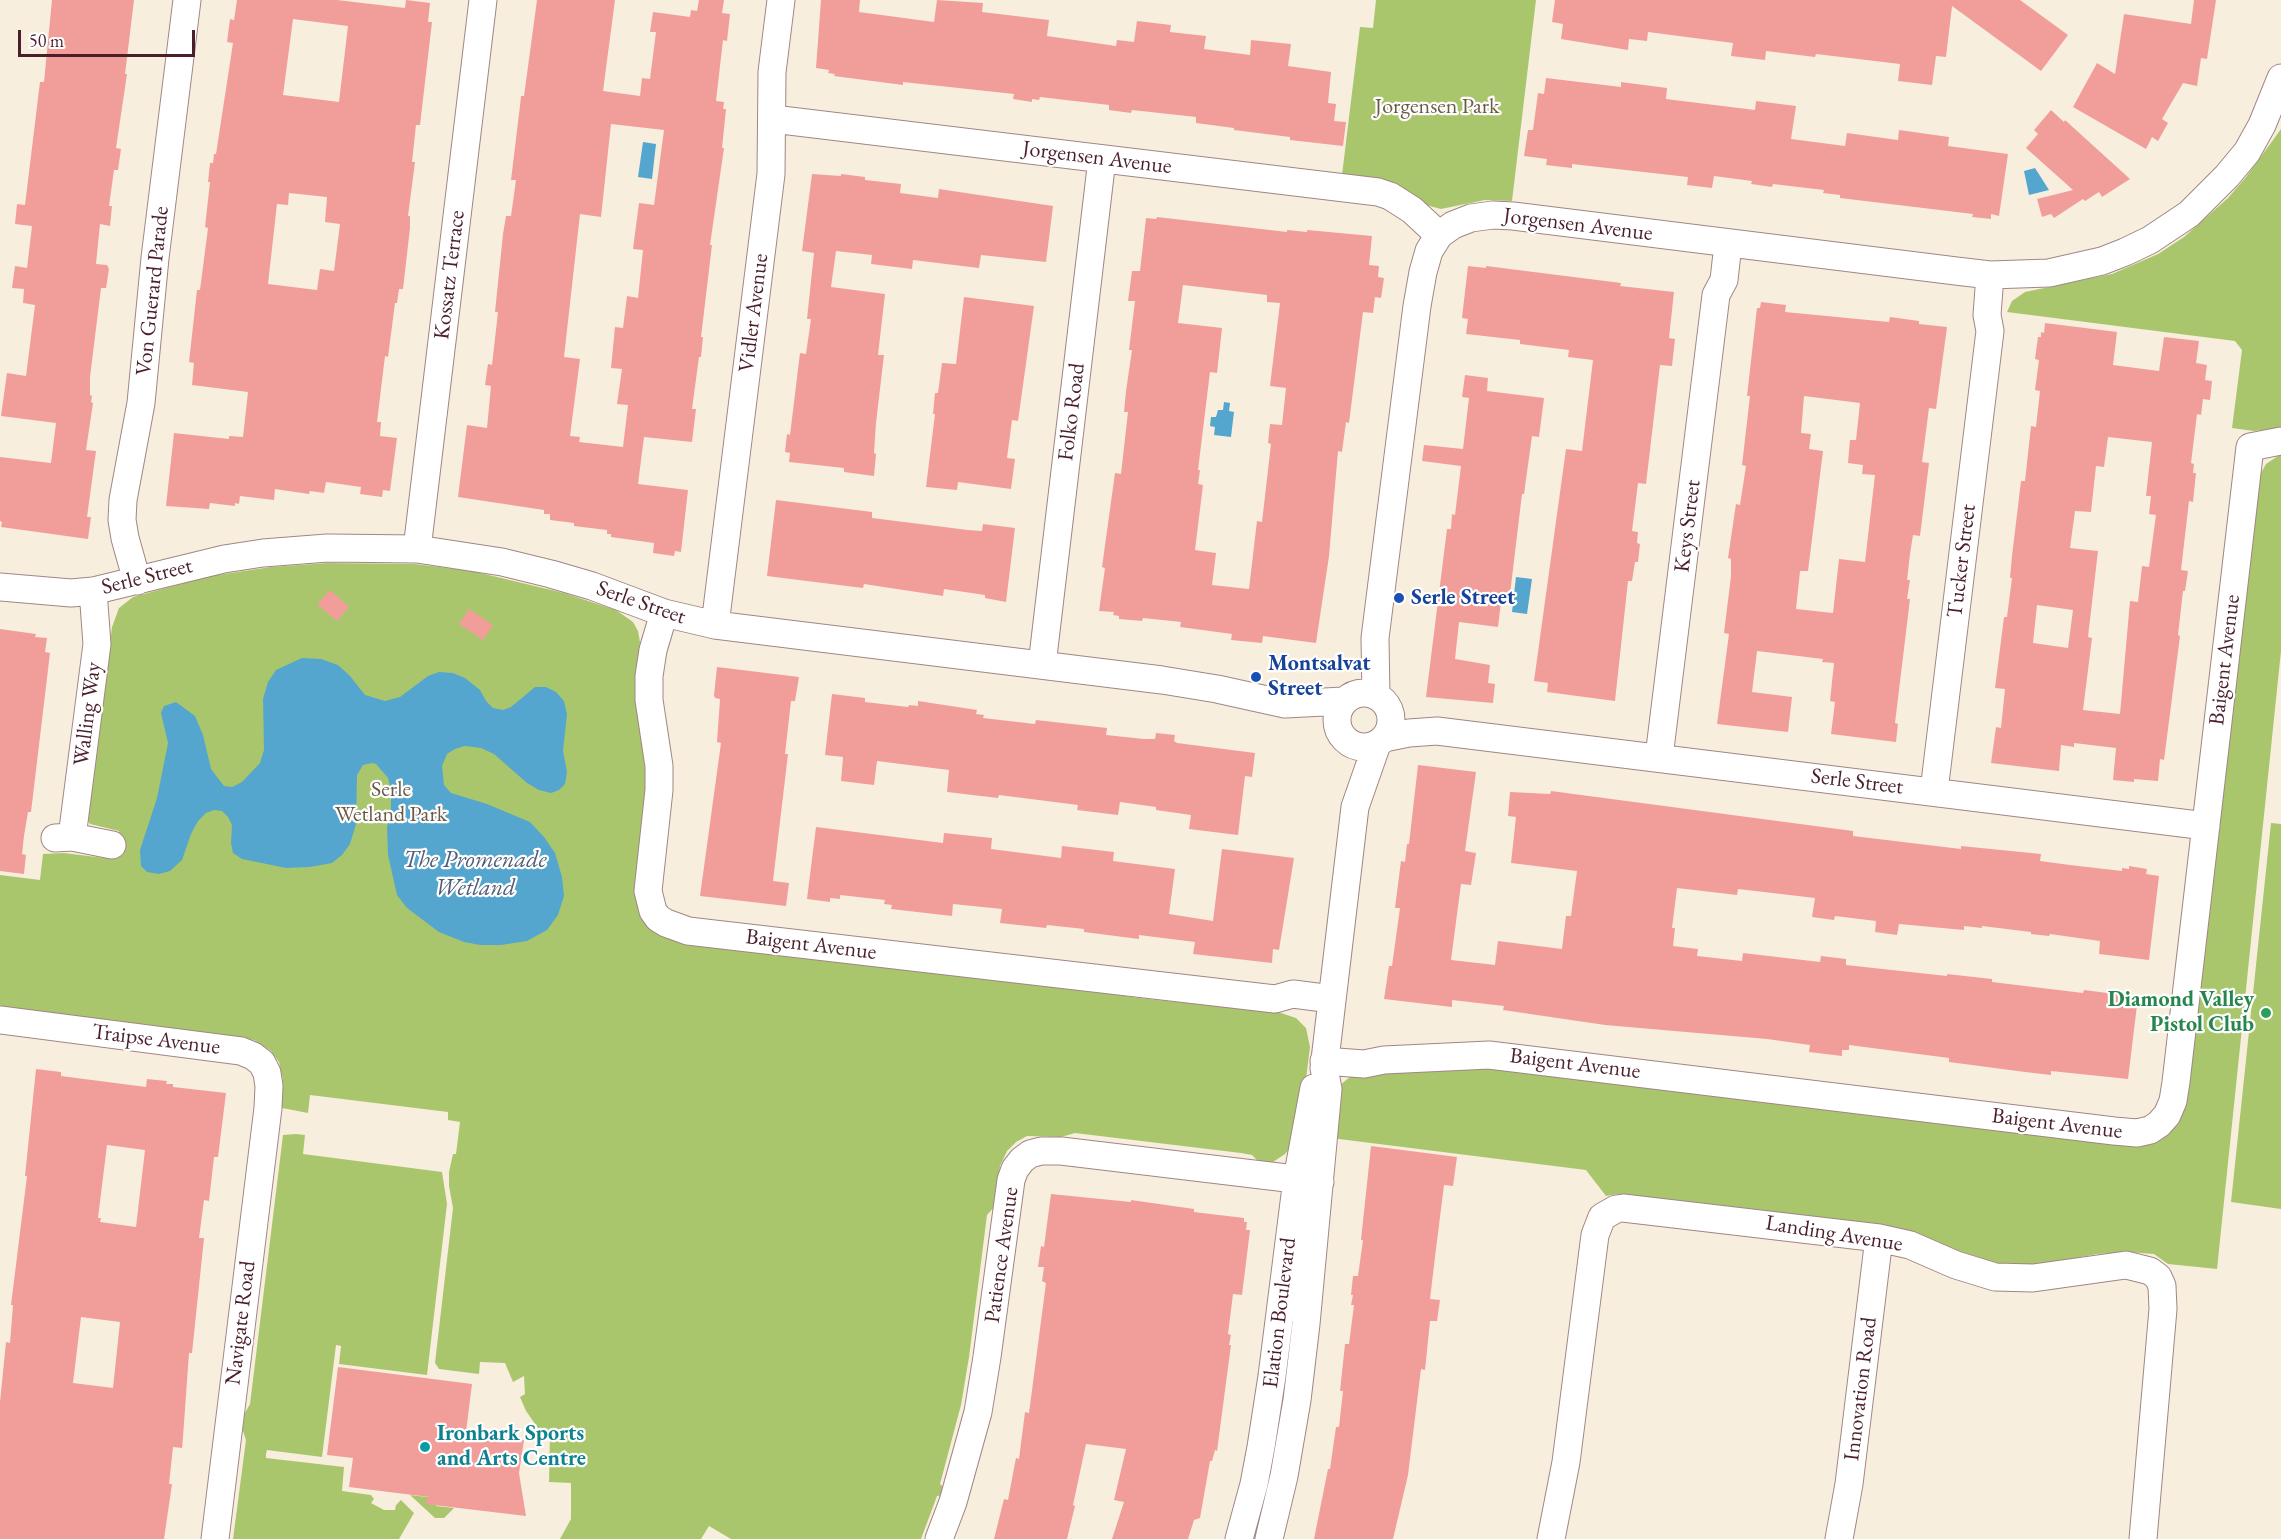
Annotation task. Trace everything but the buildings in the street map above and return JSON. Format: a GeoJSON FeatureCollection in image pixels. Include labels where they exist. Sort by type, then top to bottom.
{"type":"FeatureCollection","features":[{"type":"Feature","properties":{"kind":"street","name":"Von Guerard Parade"},"geometry":{"type":"LineString","coordinates":[[137,581],[125,538],[122,520],[123,500],[141,403],[154,270],[187,0]]}},
{"type":"Feature","properties":{"kind":"street","name":"Kossatz Terrace"},"geometry":{"type":"LineString","coordinates":[[417,549],[483,0]]}},
{"type":"Feature","properties":{"kind":"street","name":"Vidler Avenue"},"geometry":{"type":"LineString","coordinates":[[715,625],[771,174],[772,72],[781,0]]}},
{"type":"Feature","properties":{"kind":"street","name":"Jorgensen Avenue"},"geometry":{"type":"LineString","coordinates":[[773,119],[1378,192],[1405,205],[1439,235],[1453,225],[1472,218],[1493,215],[1995,275],[2049,273],[2102,261],[2150,240],[2176,223],[2206,199],[2247,152],[2262,125],[2281,78]]}},
{"type":"Feature","properties":{"kind":"street","name":"Folko Road"},"geometry":{"type":"LineString","coordinates":[[1041,665],[1102,159]]}},
{"type":"Feature","properties":{"kind":"street"},"geometry":{"type":"LineString","coordinates":[[1365,700],[1375,638],[1417,306],[1429,251],[1439,235]]}},
{"type":"Feature","properties":{"kind":"street","name":"Keys Street"},"geometry":{"type":"LineString","coordinates":[[1659,757],[1716,295],[1724,280],[1723,243]]}},
{"type":"Feature","properties":{"kind":"street","name":"Tucker Street"},"geometry":{"type":"LineString","coordinates":[[1934,791],[1990,331],[1987,315],[1995,275]]}},
{"type":"Feature","properties":{"kind":"street","name":"Baigent Avenue"},"geometry":{"type":"LineString","coordinates":[[1323,1070],[1384,1060],[1467,1055],[1509,1056],[2102,1130],[2137,1133],[2150,1130],[2167,1115],[2173,1101],[2206,826],[2241,445],[2281,441]]}},
{"type":"Feature","properties":{"kind":"street","name":"Serle Street"},"geometry":{"type":"LineString","coordinates":[[0,587],[51,593],[93,591],[224,559],[275,551],[327,548],[417,549],[502,562],[542,572],[592,586],[664,613],[715,625],[1217,689],[1285,704],[1365,700],[1437,731]]}},
{"type":"Feature","properties":{"kind":"street","name":"Walling Way"},"geometry":{"type":"LineString","coordinates":[[93,591],[97,644],[63,838],[112,845]]}},
{"type":"Feature","properties":{"kind":"street","name":"Baigent Avenue"},"geometry":{"type":"LineString","coordinates":[[664,613],[653,650],[649,676],[649,700],[659,766],[659,790],[648,891],[653,911],[666,923],[688,931],[1275,999],[1293,1009],[1331,1006]]}},
{"type":"Feature","properties":{"kind":"street"},"geometry":{"type":"LineString","coordinates":[[1354,807],[1337,716],[1365,700]]}},
{"type":"Feature","properties":{"kind":"street"},"geometry":{"type":"LineString","coordinates":[[1323,1070],[1354,807],[1380,741],[1389,729],[1390,719],[1365,700]]}},
{"type":"Feature","properties":{"kind":"street","name":"Serle Street"},"geometry":{"type":"LineString","coordinates":[[1285,704],[1342,735]]}},
{"type":"Feature","properties":{"kind":"street","name":"Serle Street"},"geometry":{"type":"LineString","coordinates":[[1380,741],[1409,733],[1437,731],[2206,826]]}},
{"type":"Feature","properties":{"kind":"street"},"geometry":{"type":"LineString","coordinates":[[1342,735],[1355,746],[1363,747],[1380,741]]}},
{"type":"Feature","properties":{"kind":"street","name":"Traipse Avenue"},"geometry":{"type":"LineString","coordinates":[[1,1026],[241,1051],[262,1063],[267,1073],[268,1108]]}},
{"type":"Feature","properties":{"kind":"street","name":"Elation Boulevard"},"geometry":{"type":"LineString","coordinates":[[1239,1539],[1261,1447],[1308,1180],[1323,1070]]}},
{"type":"Feature","properties":{"kind":"street","name":"Navigate Road"},"geometry":{"type":"LineString","coordinates":[[215,1539],[268,1108]]}},
{"type":"Feature","properties":{"kind":"street","name":"Patience Avenue"},"geometry":{"type":"LineString","coordinates":[[939,1539],[953,1502],[978,1412],[1011,1180],[1022,1160],[1030,1154],[1041,1151],[1061,1151],[1308,1180]]}},
{"type":"Feature","properties":{"kind":"street","name":"Elation Boulevard"},"geometry":{"type":"LineString","coordinates":[[1269,1539],[1284,1476],[1297,1400],[1316,1241],[1308,1180]]}},
{"type":"Feature","properties":{"kind":"street","name":"Landing Avenue"},"geometry":{"type":"LineString","coordinates":[[1551,1539],[1569,1441],[1595,1235],[1602,1217],[1616,1209],[1638,1209],[1879,1238],[1910,1245],[1956,1265],[1995,1276],[2033,1278],[2126,1265],[2150,1271],[2158,1277],[2162,1286],[2163,1309],[2143,1539]]}},
{"type":"Feature","properties":{"kind":"street","name":"Innovation Road"},"geometry":{"type":"LineString","coordinates":[[1839,1539],[1849,1484],[1879,1238]]}},
{"type":"Feature","properties":{"kind":"green space","name":"Jorgensen Park"},"geometry":{"type":"Polygon","coordinates":[[[1376,0],[1536,0],[1512,201],[1485,200],[1441,209],[1426,205],[1400,186],[1342,175],[1360,27],[1373,28],[1376,0]]]}},
{"type":"Feature","properties":{"kind":"green space"},"geometry":{"type":"Polygon","coordinates":[[[2281,129],[2281,428],[2254,431],[2232,428],[2242,350],[2235,341],[2007,312],[2012,301],[2025,292],[2112,274],[2158,254],[2184,237],[2228,198],[2281,129]]]}},
{"type":"Feature","properties":{"kind":"green space"},"geometry":{"type":"Polygon","coordinates":[[[2281,454],[2281,651],[2217,1269],[2168,1264],[2154,1254],[2127,1252],[2097,1254],[2031,1266],[2000,1264],[1875,1225],[1617,1194],[1606,1196],[1586,1170],[1331,1138],[1339,1086],[1351,1076],[1474,1066],[2158,1139],[2260,475],[2266,464],[2281,454]]]}},
{"type":"Feature","properties":{"kind":"green space","name":"Serle Wetland Park"},"geometry":{"type":"Polygon","coordinates":[[[327,563],[415,564],[472,571],[564,593],[616,610],[633,622],[640,642],[635,688],[646,777],[644,823],[636,884],[641,911],[1070,988],[1139,998],[1281,1013],[1296,1018],[1306,1028],[1310,1047],[1303,1103],[1291,1147],[1273,1162],[1259,1162],[1252,1155],[1241,1153],[1075,1133],[1061,1137],[1027,1136],[1007,1151],[1000,1166],[995,1206],[987,1215],[961,1405],[940,1484],[947,1490],[945,1495],[937,1496],[921,1539],[731,1539],[709,1526],[701,1539],[560,1539],[571,1519],[571,1483],[549,1482],[550,1435],[545,1438],[526,1411],[520,1397],[525,1394],[524,1376],[513,1382],[505,1363],[480,1362],[479,1374],[439,1369],[435,1363],[453,1208],[449,1172],[453,1154],[456,1154],[460,1122],[448,1120],[448,1112],[310,1095],[308,1113],[282,1108],[283,1080],[279,1062],[271,1051],[254,1040],[0,1008],[0,875],[40,880],[43,854],[64,853],[113,859],[116,856],[119,831],[90,824],[88,821],[112,627],[119,608],[133,597],[210,576],[271,567],[327,563]]]}},
{"type":"Feature","properties":{"kind":"green space","name":"Diamond Valley Pistol Club"},"geometry":{"type":"Polygon","coordinates":[[[2271,823],[2281,824],[2281,1209],[2231,1202],[2271,823]]]}},
{"type":"Feature","properties":{"kind":"green space"},"geometry":{"type":"Polygon","coordinates":[[[283,1135],[305,1135],[303,1154],[442,1172],[447,1204],[427,1375],[339,1364],[341,1346],[336,1345],[322,1457],[267,1450],[266,1454],[266,1458],[344,1467],[342,1491],[371,1495],[374,1499],[371,1503],[384,1510],[395,1510],[401,1500],[414,1513],[399,1539],[233,1539],[246,1440],[241,1425],[242,1418],[250,1404],[283,1135]]]}},
{"type":"Feature","properties":{"kind":"green space"},"geometry":{"type":"Polygon","coordinates":[[[410,1495],[435,1498],[436,1506],[454,1508],[444,1518],[435,1518],[410,1495]]]}},
{"type":"Feature","properties":{"kind":"water"},"geometry":{"type":"Polygon","coordinates":[[[643,142],[656,144],[652,179],[638,177],[643,142]]]}},
{"type":"Feature","properties":{"kind":"water"},"geometry":{"type":"Polygon","coordinates":[[[2035,168],[2049,190],[2029,195],[2024,171],[2035,168]]]}},
{"type":"Feature","properties":{"kind":"water"},"geometry":{"type":"Polygon","coordinates":[[[1224,402],[1230,403],[1229,411],[1234,412],[1231,437],[1214,435],[1215,427],[1210,426],[1211,417],[1216,417],[1218,410],[1223,410],[1224,402]]]}},
{"type":"Feature","properties":{"kind":"water"},"geometry":{"type":"Polygon","coordinates":[[[1516,577],[1532,579],[1527,614],[1512,612],[1516,577]]]}},
{"type":"Feature","properties":{"kind":"water","name":"The Promenade Wetland"},"geometry":{"type":"Polygon","coordinates":[[[302,658],[321,659],[338,665],[365,695],[385,701],[400,697],[428,676],[439,672],[453,673],[465,678],[480,690],[493,708],[503,710],[511,707],[535,687],[546,687],[556,692],[564,701],[567,714],[563,751],[567,772],[565,784],[559,790],[551,793],[539,790],[527,783],[494,754],[481,748],[465,746],[455,749],[447,754],[442,766],[444,785],[451,793],[487,804],[530,822],[555,853],[562,877],[564,896],[558,915],[547,930],[527,941],[480,945],[464,942],[439,932],[407,908],[397,895],[388,855],[387,827],[391,810],[391,790],[388,778],[376,764],[372,763],[363,765],[357,775],[356,824],[350,844],[332,863],[286,868],[242,859],[233,853],[232,825],[228,817],[222,811],[214,810],[206,813],[198,821],[182,860],[170,871],[159,874],[147,872],[141,866],[140,850],[157,798],[168,743],[161,713],[164,706],[176,702],[195,716],[203,735],[211,769],[224,786],[232,787],[242,782],[260,763],[264,750],[263,699],[268,682],[276,670],[302,658]]]}},
{"type":"Feature","properties":{"kind":"place","name":"Serle Street"},"geometry":{"type":"Point","coordinates":[1399,598]}},
{"type":"Feature","properties":{"kind":"place","name":"Montsalvat Street"},"geometry":{"type":"Point","coordinates":[1256,677]}},
{"type":"Feature","properties":{"kind":"place","name":"Diamond Valley Pistol Club"},"geometry":{"type":"Point","coordinates":[2266,1013]}},
{"type":"Feature","properties":{"kind":"place","name":"Ironbark Sports and Arts Centre"},"geometry":{"type":"Point","coordinates":[425,1447]}}]}
